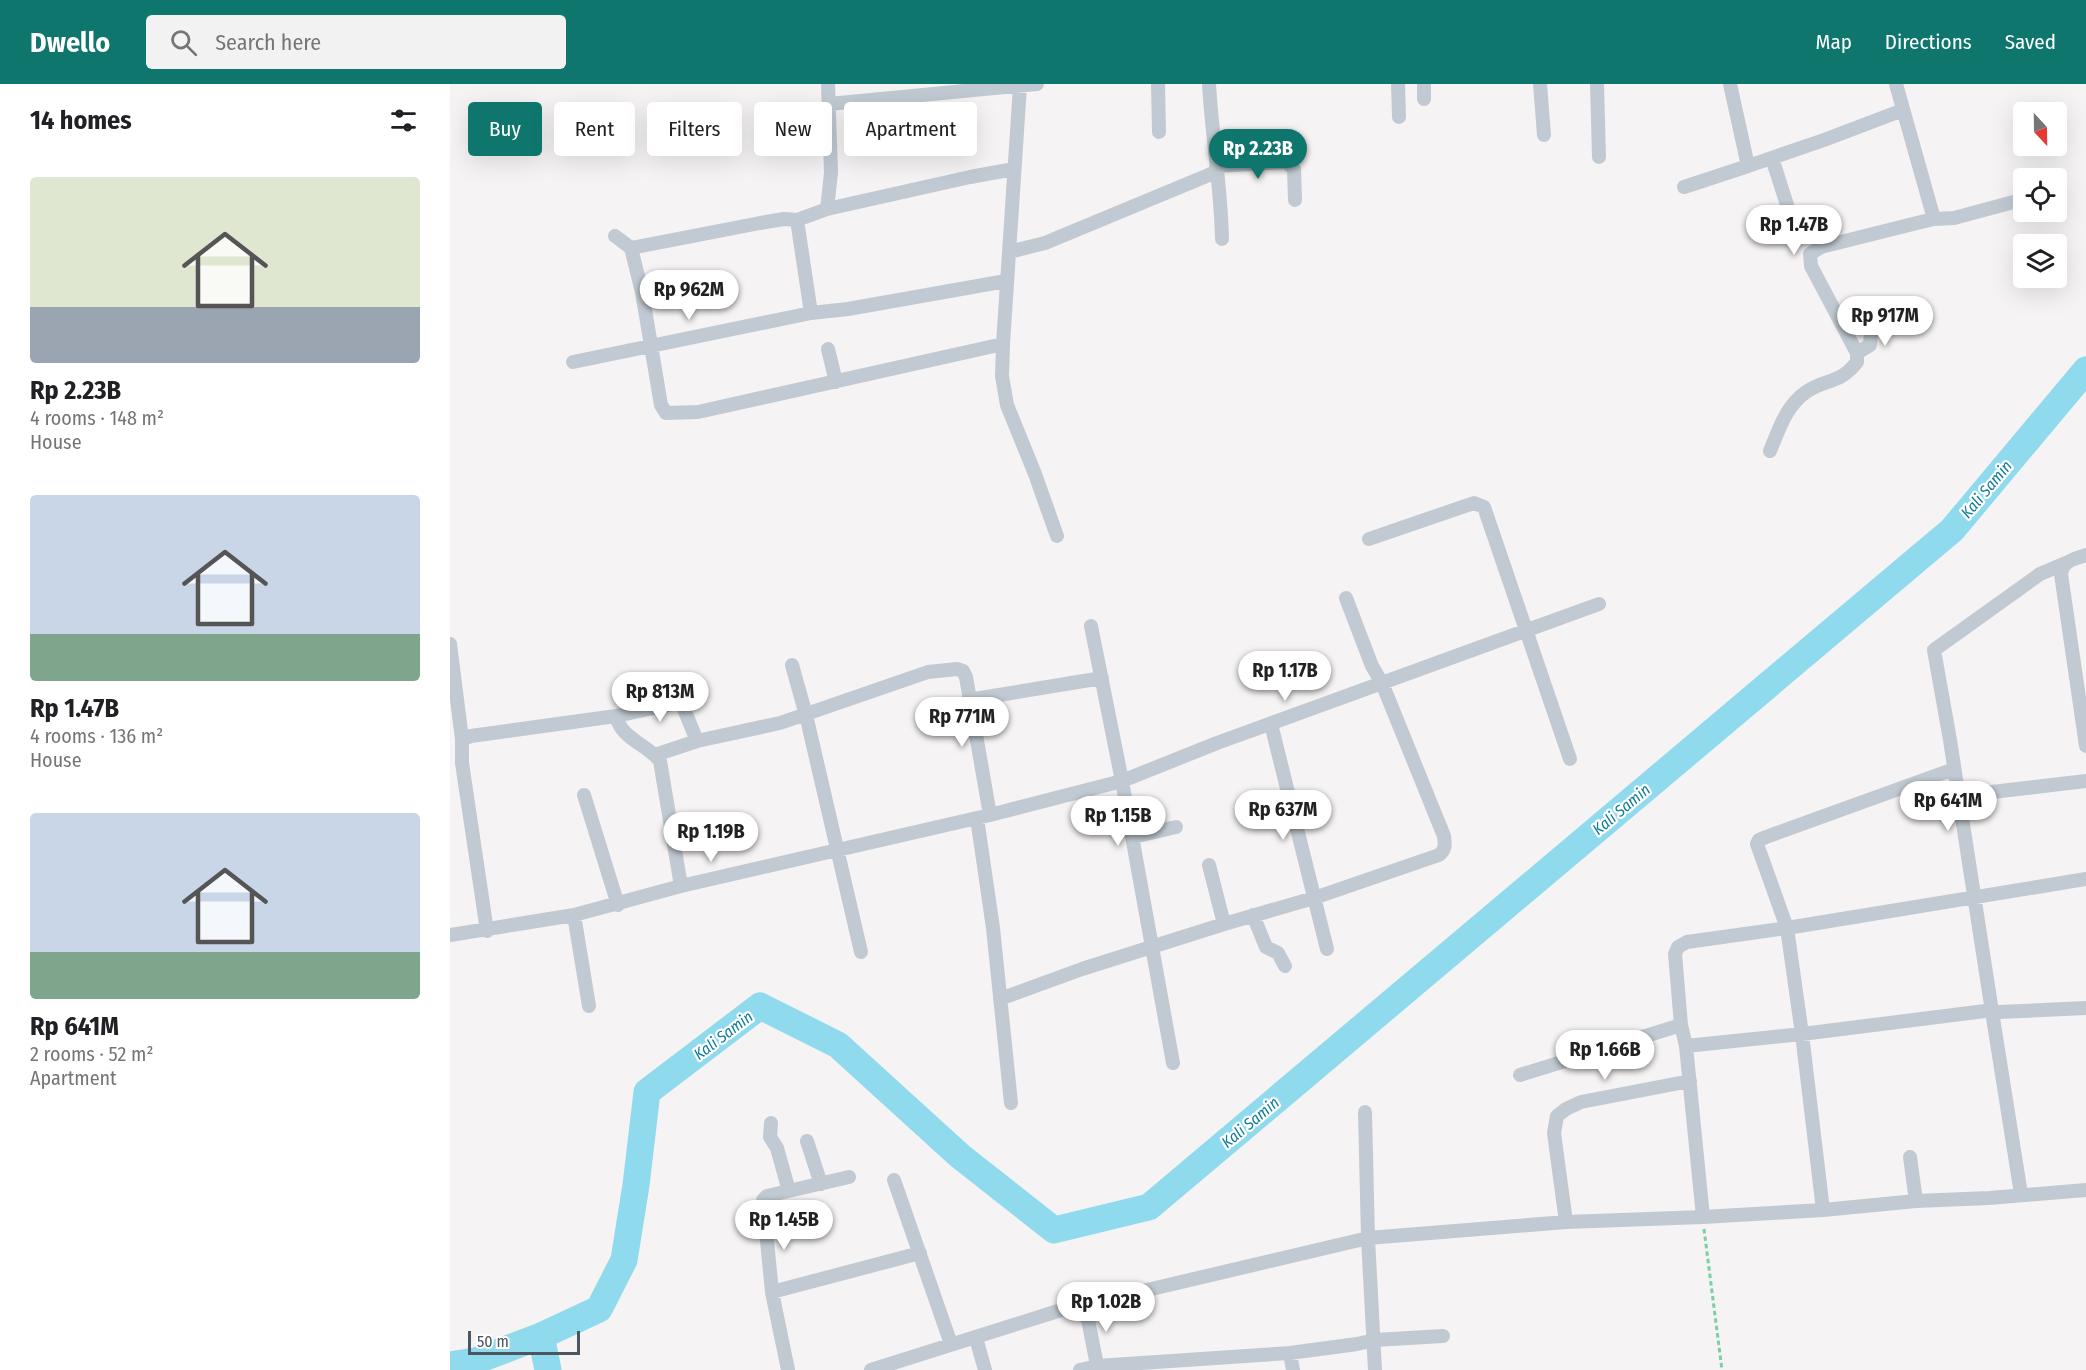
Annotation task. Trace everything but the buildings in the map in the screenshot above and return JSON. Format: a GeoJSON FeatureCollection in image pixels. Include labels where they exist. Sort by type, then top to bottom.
{"type":"FeatureCollection","features":[{"type":"Feature","properties":{"kind":"street"},"geometry":{"type":"LineString","coordinates":[[828,84],[830,102]]}},
{"type":"Feature","properties":{"kind":"street"},"geometry":{"type":"LineString","coordinates":[[832,104],[1037,84]]}},
{"type":"Feature","properties":{"kind":"street"},"geometry":{"type":"LineString","coordinates":[[1158,84],[1159,132]]}},
{"type":"Feature","properties":{"kind":"street"},"geometry":{"type":"LineString","coordinates":[[1209,84],[1216,169],[1222,205],[1222,239]]}},
{"type":"Feature","properties":{"kind":"street"},"geometry":{"type":"LineString","coordinates":[[1398,84],[1400,117]]}},
{"type":"Feature","properties":{"kind":"street"},"geometry":{"type":"LineString","coordinates":[[1424,84],[1424,99]]}},
{"type":"Feature","properties":{"kind":"street"},"geometry":{"type":"LineString","coordinates":[[1540,84],[1544,135]]}},
{"type":"Feature","properties":{"kind":"street"},"geometry":{"type":"LineString","coordinates":[[1597,84],[1599,157]]}},
{"type":"Feature","properties":{"kind":"street"},"geometry":{"type":"LineString","coordinates":[[1730,84],[1748,166]]}},
{"type":"Feature","properties":{"kind":"street"},"geometry":{"type":"LineString","coordinates":[[1896,84],[1934,219]]}},
{"type":"Feature","properties":{"kind":"street"},"geometry":{"type":"LineString","coordinates":[[1019,85],[1002,376],[1007,405],[1057,536]]}},
{"type":"Feature","properties":{"kind":"street"},"geometry":{"type":"LineString","coordinates":[[1684,187],[1904,110]]}},
{"type":"Feature","properties":{"kind":"street"},"geometry":{"type":"LineString","coordinates":[[827,209],[831,156]]}},
{"type":"Feature","properties":{"kind":"street"},"geometry":{"type":"LineString","coordinates":[[1772,158],[1787,205]]}},
{"type":"Feature","properties":{"kind":"street"},"geometry":{"type":"LineString","coordinates":[[1009,252],[1045,243],[1216,169],[1286,162],[1294,169],[1295,200]]}},
{"type":"Feature","properties":{"kind":"street"},"geometry":{"type":"LineString","coordinates":[[631,248],[760,223],[784,219],[797,220],[827,209],[970,177],[1014,170]]}},
{"type":"Feature","properties":{"kind":"street"},"geometry":{"type":"LineString","coordinates":[[1770,451],[1786,412],[1806,391],[1844,376],[1857,362],[1857,353],[1811,266],[1810,254],[1821,247],[1934,219],[1953,218],[2013,202]]}},
{"type":"Feature","properties":{"kind":"street"},"geometry":{"type":"LineString","coordinates":[[797,220],[811,313]]}},
{"type":"Feature","properties":{"kind":"street"},"geometry":{"type":"LineString","coordinates":[[615,236],[631,248],[642,292],[661,405],[666,413],[698,412],[1003,344]]}},
{"type":"Feature","properties":{"kind":"street"},"geometry":{"type":"LineString","coordinates":[[573,362],[811,313],[848,309],[1006,281]]}},
{"type":"Feature","properties":{"kind":"street"},"geometry":{"type":"LineString","coordinates":[[1857,353],[1870,345],[1871,331],[1880,312]]}},
{"type":"Feature","properties":{"kind":"street"},"geometry":{"type":"LineString","coordinates":[[828,349],[836,382]]}},
{"type":"Feature","properties":{"kind":"street"},"geometry":{"type":"LineString","coordinates":[[1369,538],[1460,506],[1474,503],[1484,507],[1570,759]]}},
{"type":"Feature","properties":{"kind":"street"},"geometry":{"type":"LineString","coordinates":[[2021,1194],[1934,650],[2040,574],[2086,555]]}},
{"type":"Feature","properties":{"kind":"street"},"geometry":{"type":"LineString","coordinates":[[2066,564],[2062,569],[2061,580],[2086,746]]}},
{"type":"Feature","properties":{"kind":"street"},"geometry":{"type":"LineString","coordinates":[[1000,999],[1153,946],[1314,898],[1439,855],[1446,847],[1444,836],[1382,683],[1372,666],[1346,598]]}},
{"type":"Feature","properties":{"kind":"street"},"geometry":{"type":"LineString","coordinates":[[450,935],[487,931],[574,915],[681,886],[984,816],[1122,781],[1599,604]]}},
{"type":"Feature","properties":{"kind":"street"},"geometry":{"type":"LineString","coordinates":[[1091,626],[1133,837],[1173,1063]]}},
{"type":"Feature","properties":{"kind":"street"},"geometry":{"type":"LineString","coordinates":[[450,644],[462,739],[462,762],[487,931]]}},
{"type":"Feature","properties":{"kind":"street"},"geometry":{"type":"LineString","coordinates":[[792,665],[806,715],[861,952]]}},
{"type":"Feature","properties":{"kind":"street"},"geometry":{"type":"LineString","coordinates":[[656,755],[697,741],[746,732],[806,715],[938,669],[963,671],[966,677],[984,816],[1011,1103]]}},
{"type":"Feature","properties":{"kind":"street"},"geometry":{"type":"LineString","coordinates":[[968,700],[1102,678]]}},
{"type":"Feature","properties":{"kind":"street"},"geometry":{"type":"LineString","coordinates":[[462,739],[616,716],[677,703],[682,704],[697,741]]}},
{"type":"Feature","properties":{"kind":"street"},"geometry":{"type":"LineString","coordinates":[[616,716],[622,731],[656,755],[663,768],[681,886]]}},
{"type":"Feature","properties":{"kind":"street"},"geometry":{"type":"LineString","coordinates":[[1272,724],[1327,949]]}},
{"type":"Feature","properties":{"kind":"street"},"geometry":{"type":"LineString","coordinates":[[1822,1210],[1802,1034],[1786,928],[1757,846],[1759,840],[1954,770]]}},
{"type":"Feature","properties":{"kind":"street"},"geometry":{"type":"LineString","coordinates":[[1958,796],[2086,781]]}},
{"type":"Feature","properties":{"kind":"street"},"geometry":{"type":"LineString","coordinates":[[584,795],[618,904]]}},
{"type":"Feature","properties":{"kind":"street"},"geometry":{"type":"LineString","coordinates":[[1133,837],[1176,827]]}},
{"type":"Feature","properties":{"kind":"street"},"geometry":{"type":"LineString","coordinates":[[1209,865],[1224,924]]}},
{"type":"Feature","properties":{"kind":"street"},"geometry":{"type":"LineString","coordinates":[[1703,1217],[1686,1046],[1681,1025],[1674,966],[1678,947],[1687,942],[2086,879]]}},
{"type":"Feature","properties":{"kind":"street"},"geometry":{"type":"LineString","coordinates":[[574,915],[589,1006]]}},
{"type":"Feature","properties":{"kind":"street"},"geometry":{"type":"LineString","coordinates":[[1253,915],[1266,948],[1278,953],[1285,966]]}},
{"type":"Feature","properties":{"kind":"street"},"geometry":{"type":"LineString","coordinates":[[1686,1046],[1992,1012],[2086,1008]]}},
{"type":"Feature","properties":{"kind":"street"},"geometry":{"type":"LineString","coordinates":[[1520,1075],[1681,1025]]}},
{"type":"Feature","properties":{"kind":"street"},"geometry":{"type":"LineString","coordinates":[[1566,1222],[1554,1133],[1557,1116],[1581,1102],[1690,1081]]}},
{"type":"Feature","properties":{"kind":"street"},"geometry":{"type":"LineString","coordinates":[[1365,1112],[1368,1238],[1375,1370]]}},
{"type":"Feature","properties":{"kind":"street"},"geometry":{"type":"LineString","coordinates":[[771,1122],[770,1137],[777,1148],[789,1191]]}},
{"type":"Feature","properties":{"kind":"street"},"geometry":{"type":"LineString","coordinates":[[807,1141],[821,1184]]}},
{"type":"Feature","properties":{"kind":"street"},"geometry":{"type":"LineString","coordinates":[[1910,1157],[1916,1201]]}},
{"type":"Feature","properties":{"kind":"street"},"geometry":{"type":"LineString","coordinates":[[788,1370],[772,1292],[763,1200],[767,1196],[849,1177]]}},
{"type":"Feature","properties":{"kind":"street"},"geometry":{"type":"LineString","coordinates":[[894,1180],[951,1344]]}},
{"type":"Feature","properties":{"kind":"street"},"geometry":{"type":"LineString","coordinates":[[871,1370],[1043,1315],[1368,1238],[1566,1222],[1822,1210],[1916,1201],[2086,1190]]}},
{"type":"Feature","properties":{"kind":"street"},"geometry":{"type":"LineString","coordinates":[[772,1292],[920,1253]]}},
{"type":"Feature","properties":{"kind":"street"},"geometry":{"type":"LineString","coordinates":[[1085,1305],[1097,1368]]}},
{"type":"Feature","properties":{"kind":"street"},"geometry":{"type":"LineString","coordinates":[[1080,1370],[1290,1353],[1375,1340],[1443,1336]]}},
{"type":"Feature","properties":{"kind":"street"},"geometry":{"type":"LineString","coordinates":[[976,1338],[985,1370]]}},
{"type":"Feature","properties":{"kind":"street"},"geometry":{"type":"LineString","coordinates":[[1290,1353],[1293,1370]]}},
{"type":"Feature","properties":{"kind":"path"},"geometry":{"type":"LineString","coordinates":[[1703,1217],[1722,1370]]}},
{"type":"Feature","properties":{"kind":"waterway","name":"Kali Samin"},"geometry":{"type":"LineString","coordinates":[[450,1365],[475,1361],[541,1336],[599,1309],[624,1260],[647,1092],[760,1006],[838,1045],[960,1156],[1054,1230],[1149,1207],[1952,530],[2086,370]]}},
{"type":"Feature","properties":{"kind":"waterway"},"geometry":{"type":"LineString","coordinates":[[541,1336],[548,1370]]}}]}
